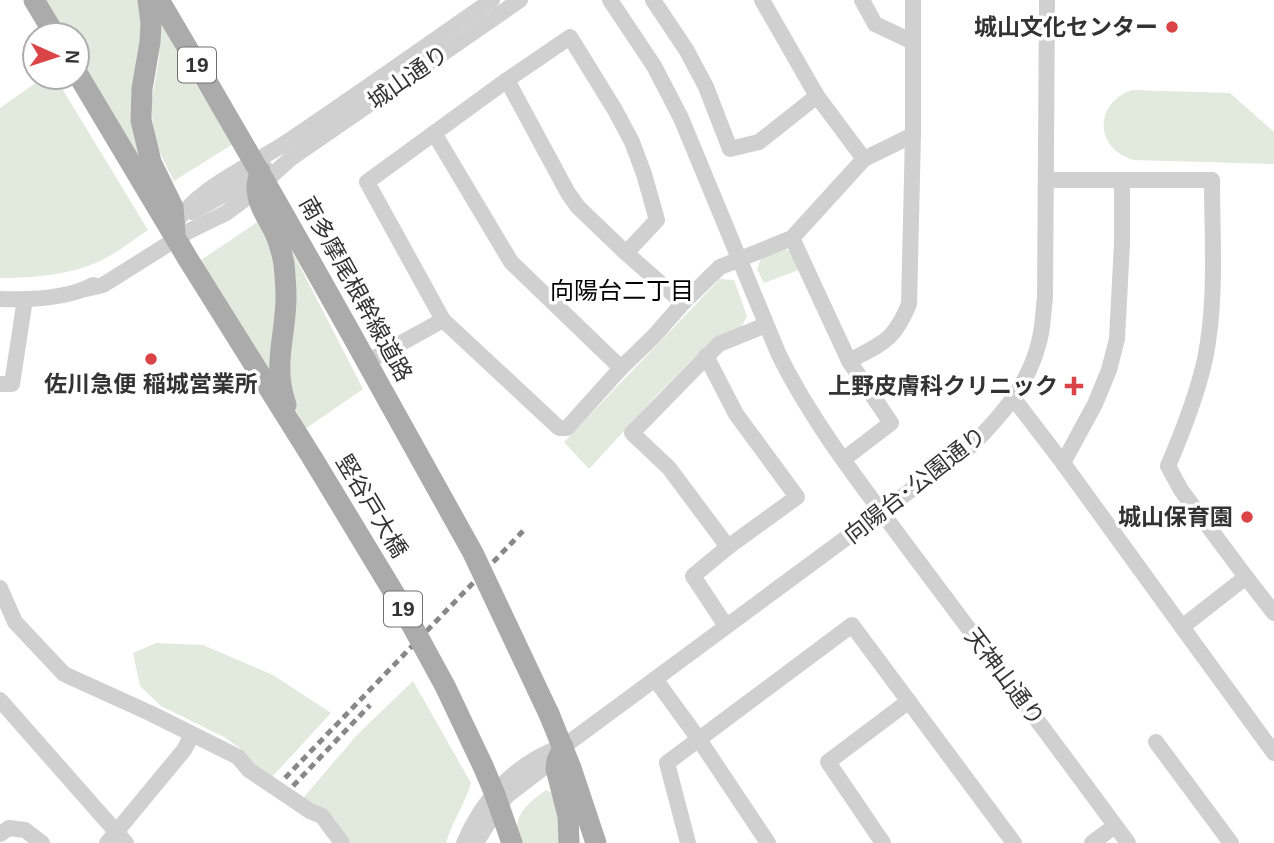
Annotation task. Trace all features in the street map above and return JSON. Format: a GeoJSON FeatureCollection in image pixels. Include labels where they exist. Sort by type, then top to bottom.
{"type":"FeatureCollection","features":[{"type":"Feature","properties":{"kind":"main road"},"geometry":{"type":"LineString","coordinates":[[34,0],[47,21]]}},
{"type":"Feature","properties":{"kind":"main road"},"geometry":{"type":"LineString","coordinates":[[148,0],[150,42],[141,96],[141,120],[151,162],[178,221]]}},
{"type":"Feature","properties":{"kind":"main road","name":"南多摩尾根幹線道路"},"geometry":{"type":"LineString","coordinates":[[159,0],[261,170],[473,553],[563,747]]}},
{"type":"Feature","properties":{"kind":"main road"},"geometry":{"type":"LineString","coordinates":[[89,91],[178,221]]}},
{"type":"Feature","properties":{"kind":"main road"},"geometry":{"type":"LineString","coordinates":[[261,170],[262,210],[274,230],[283,260],[286,298],[280,378],[281,390],[293,427]]}},
{"type":"Feature","properties":{"kind":"main road","name":"19"},"geometry":{"type":"LineString","coordinates":[[178,221],[192,265],[293,427]]}},
{"type":"Feature","properties":{"kind":"main road","name":"竪谷戸大橋"},"geometry":{"type":"LineString","coordinates":[[293,427],[397,598],[445,686],[491,785]]}},
{"type":"Feature","properties":{"kind":"main road"},"geometry":{"type":"LineString","coordinates":[[563,747],[556,769],[568,816],[569,843]]}},
{"type":"Feature","properties":{"kind":"main road","name":"19"},"geometry":{"type":"LineString","coordinates":[[563,747],[596,843]]}},
{"type":"Feature","properties":{"kind":"main road","name":"19"},"geometry":{"type":"LineString","coordinates":[[491,785],[512,843]]}},
{"type":"Feature","properties":{"kind":"street","name":"城山通り"},"geometry":{"type":"LineString","coordinates":[[261,170],[492,0]]}},
{"type":"Feature","properties":{"kind":"street","name":"城山通り"},"geometry":{"type":"LineString","coordinates":[[261,170],[365,107],[520,0]]}},
{"type":"Feature","properties":{"kind":"street","name":"天神山通り"},"geometry":{"type":"LineString","coordinates":[[610,0],[654,66],[681,118],[766,325],[792,381],[810,411],[1128,843]]}},
{"type":"Feature","properties":{"kind":"street"},"geometry":{"type":"LineString","coordinates":[[653,0],[687,51],[706,87],[730,149],[759,142],[817,96]]}},
{"type":"Feature","properties":{"kind":"street"},"geometry":{"type":"LineString","coordinates":[[762,0],[817,96],[864,159]]}},
{"type":"Feature","properties":{"kind":"street"},"geometry":{"type":"LineString","coordinates":[[862,0],[876,24],[913,43]]}},
{"type":"Feature","properties":{"kind":"street"},"geometry":{"type":"LineString","coordinates":[[849,361],[887,341],[903,320],[909,304],[913,0]]}},
{"type":"Feature","properties":{"kind":"street","name":"向陽台･公園通り"},"geometry":{"type":"LineString","coordinates":[[472,838],[491,785],[502,784],[542,754],[563,747],[972,445],[995,423],[1014,399],[1035,358],[1045,298],[1047,0]]}},
{"type":"Feature","properties":{"kind":"street"},"geometry":{"type":"LineString","coordinates":[[626,253],[657,220],[632,142],[570,37],[367,183],[443,320],[559,428],[567,428],[621,368],[720,267],[792,237],[864,159],[912,135]]}},
{"type":"Feature","properties":{"kind":"street"},"geometry":{"type":"LineString","coordinates":[[507,80],[578,207],[683,303]]}},
{"type":"Feature","properties":{"kind":"street"},"geometry":{"type":"LineString","coordinates":[[86,289],[131,263],[205,193],[261,170],[347,112],[365,107]]}},
{"type":"Feature","properties":{"kind":"street"},"geometry":{"type":"LineString","coordinates":[[434,133],[511,262],[621,368]]}},
{"type":"Feature","properties":{"kind":"street"},"geometry":{"type":"LineString","coordinates":[[0,299],[45,297],[103,285],[178,221],[226,213],[261,170]]}},
{"type":"Feature","properties":{"kind":"street"},"geometry":{"type":"LineString","coordinates":[[1046,180],[1212,180],[1212,308],[1206,356],[1197,394],[1168,466],[1181,490],[1274,613]]}},
{"type":"Feature","properties":{"kind":"street"},"geometry":{"type":"LineString","coordinates":[[1063,463],[1095,404],[1109,370],[1117,339],[1122,180]]}},
{"type":"Feature","properties":{"kind":"street"},"geometry":{"type":"LineString","coordinates":[[792,237],[849,361],[891,424],[844,459]]}},
{"type":"Feature","properties":{"kind":"street"},"geometry":{"type":"LineString","coordinates":[[0,384],[12,384],[26,299]]}},
{"type":"Feature","properties":{"kind":"street"},"geometry":{"type":"LineString","coordinates":[[367,362],[443,320]]}},
{"type":"Feature","properties":{"kind":"street"},"geometry":{"type":"LineString","coordinates":[[728,547],[669,468],[632,433],[719,344],[766,325]]}},
{"type":"Feature","properties":{"kind":"street"},"geometry":{"type":"LineString","coordinates":[[706,356],[736,414],[797,497],[692,576],[726,626]]}},
{"type":"Feature","properties":{"kind":"street"},"geometry":{"type":"LineString","coordinates":[[1014,399],[1274,753]]}},
{"type":"Feature","properties":{"kind":"street"},"geometry":{"type":"LineString","coordinates":[[1182,627],[1246,578]]}},
{"type":"Feature","properties":{"kind":"street"},"geometry":{"type":"LineString","coordinates":[[0,588],[15,622],[64,674],[238,757],[249,769],[310,811],[322,816],[341,843]]}},
{"type":"Feature","properties":{"kind":"street"},"geometry":{"type":"LineString","coordinates":[[688,843],[667,763],[852,625],[1014,843]]}},
{"type":"Feature","properties":{"kind":"street"},"geometry":{"type":"LineString","coordinates":[[655,679],[768,843]]}},
{"type":"Feature","properties":{"kind":"street"},"geometry":{"type":"LineString","coordinates":[[0,700],[116,839],[184,750],[192,735]]}},
{"type":"Feature","properties":{"kind":"street"},"geometry":{"type":"LineString","coordinates":[[883,843],[828,762],[909,701]]}},
{"type":"Feature","properties":{"kind":"street"},"geometry":{"type":"LineString","coordinates":[[1156,742],[1231,843]]}},
{"type":"Feature","properties":{"kind":"street"},"geometry":{"type":"LineString","coordinates":[[1091,843],[1115,825]]}},
{"type":"Feature","properties":{"kind":"street"},"geometry":{"type":"LineString","coordinates":[[0,834],[9,828],[25,830],[42,843]]}},
{"type":"Feature","properties":{"kind":"shaded area"},"geometry":{"type":"Polygon","coordinates":[[[45,0],[138,0],[141,12],[147,174],[91,79],[91,21],[58,21],[45,0]]]}},
{"type":"Feature","properties":{"kind":"shaded area"},"geometry":{"type":"Polygon","coordinates":[[[161,23],[233,144],[174,181],[155,143],[151,104],[159,58],[161,23]]]}},
{"type":"Feature","properties":{"kind":"shaded area"},"geometry":{"type":"Polygon","coordinates":[[[1132,90],[1230,93],[1274,132],[1274,164],[1134,160],[1121,154],[1111,146],[1106,136],[1105,115],[1120,96],[1132,90]]]}},
{"type":"Feature","properties":{"kind":"shaded area"},"geometry":{"type":"Polygon","coordinates":[[[24,91],[64,91],[148,230],[108,257],[78,269],[39,276],[0,278],[0,108],[24,91]]]}},
{"type":"Feature","properties":{"kind":"shaded area"},"geometry":{"type":"Polygon","coordinates":[[[259,221],[273,252],[279,289],[270,379],[198,262],[259,221]]]}},
{"type":"Feature","properties":{"kind":"shaded area"},"geometry":{"type":"Polygon","coordinates":[[[287,241],[363,389],[305,429],[293,404],[287,377],[287,241]]]}},
{"type":"Feature","properties":{"kind":"shaded area"},"geometry":{"type":"Polygon","coordinates":[[[781,248],[792,252],[799,270],[764,283],[757,269],[761,259],[781,248]]]}},
{"type":"Feature","properties":{"kind":"shaded area"},"geometry":{"type":"Polygon","coordinates":[[[720,279],[734,280],[747,316],[742,326],[712,340],[589,469],[564,442],[720,279]]]}},
{"type":"Feature","properties":{"kind":"shaded area"},"geometry":{"type":"Polygon","coordinates":[[[156,643],[203,645],[273,675],[331,713],[271,778],[254,768],[241,749],[224,737],[161,706],[140,686],[133,653],[156,643]]]}},
{"type":"Feature","properties":{"kind":"shaded area"},"geometry":{"type":"Polygon","coordinates":[[[413,681],[471,783],[468,791],[446,843],[351,843],[329,814],[304,797],[357,735],[413,681]]]}},
{"type":"Feature","properties":{"kind":"shaded area"},"geometry":{"type":"Polygon","coordinates":[[[546,790],[552,793],[561,824],[560,843],[520,843],[517,825],[519,818],[527,806],[546,790]]]}},
{"type":"Feature","properties":{"kind":"railway"},"geometry":{"type":"LineString","coordinates":[[285,778],[525,529]]}},
{"type":"Feature","properties":{"kind":"railway"},"geometry":{"type":"LineString","coordinates":[[293,786],[370,705]]}},
{"type":"Feature","properties":{"kind":"place","name":"城山文化センター"},"geometry":{"type":"Point","coordinates":[1172,27]}},
{"type":"Feature","properties":{"kind":"place","name":"佐川急便 稲城営業所"},"geometry":{"type":"Point","coordinates":[151,359]}},
{"type":"Feature","properties":{"kind":"place","name":"上野皮膚科クリニック"},"geometry":{"type":"Point","coordinates":[1074,386]}},
{"type":"Feature","properties":{"kind":"place","name":"城山保育園"},"geometry":{"type":"Point","coordinates":[1247,517]}},
{"type":"Feature","properties":{"kind":"district","name":"向陽台二丁目"},"geometry":{"type":"Point","coordinates":[622,291]}}]}
